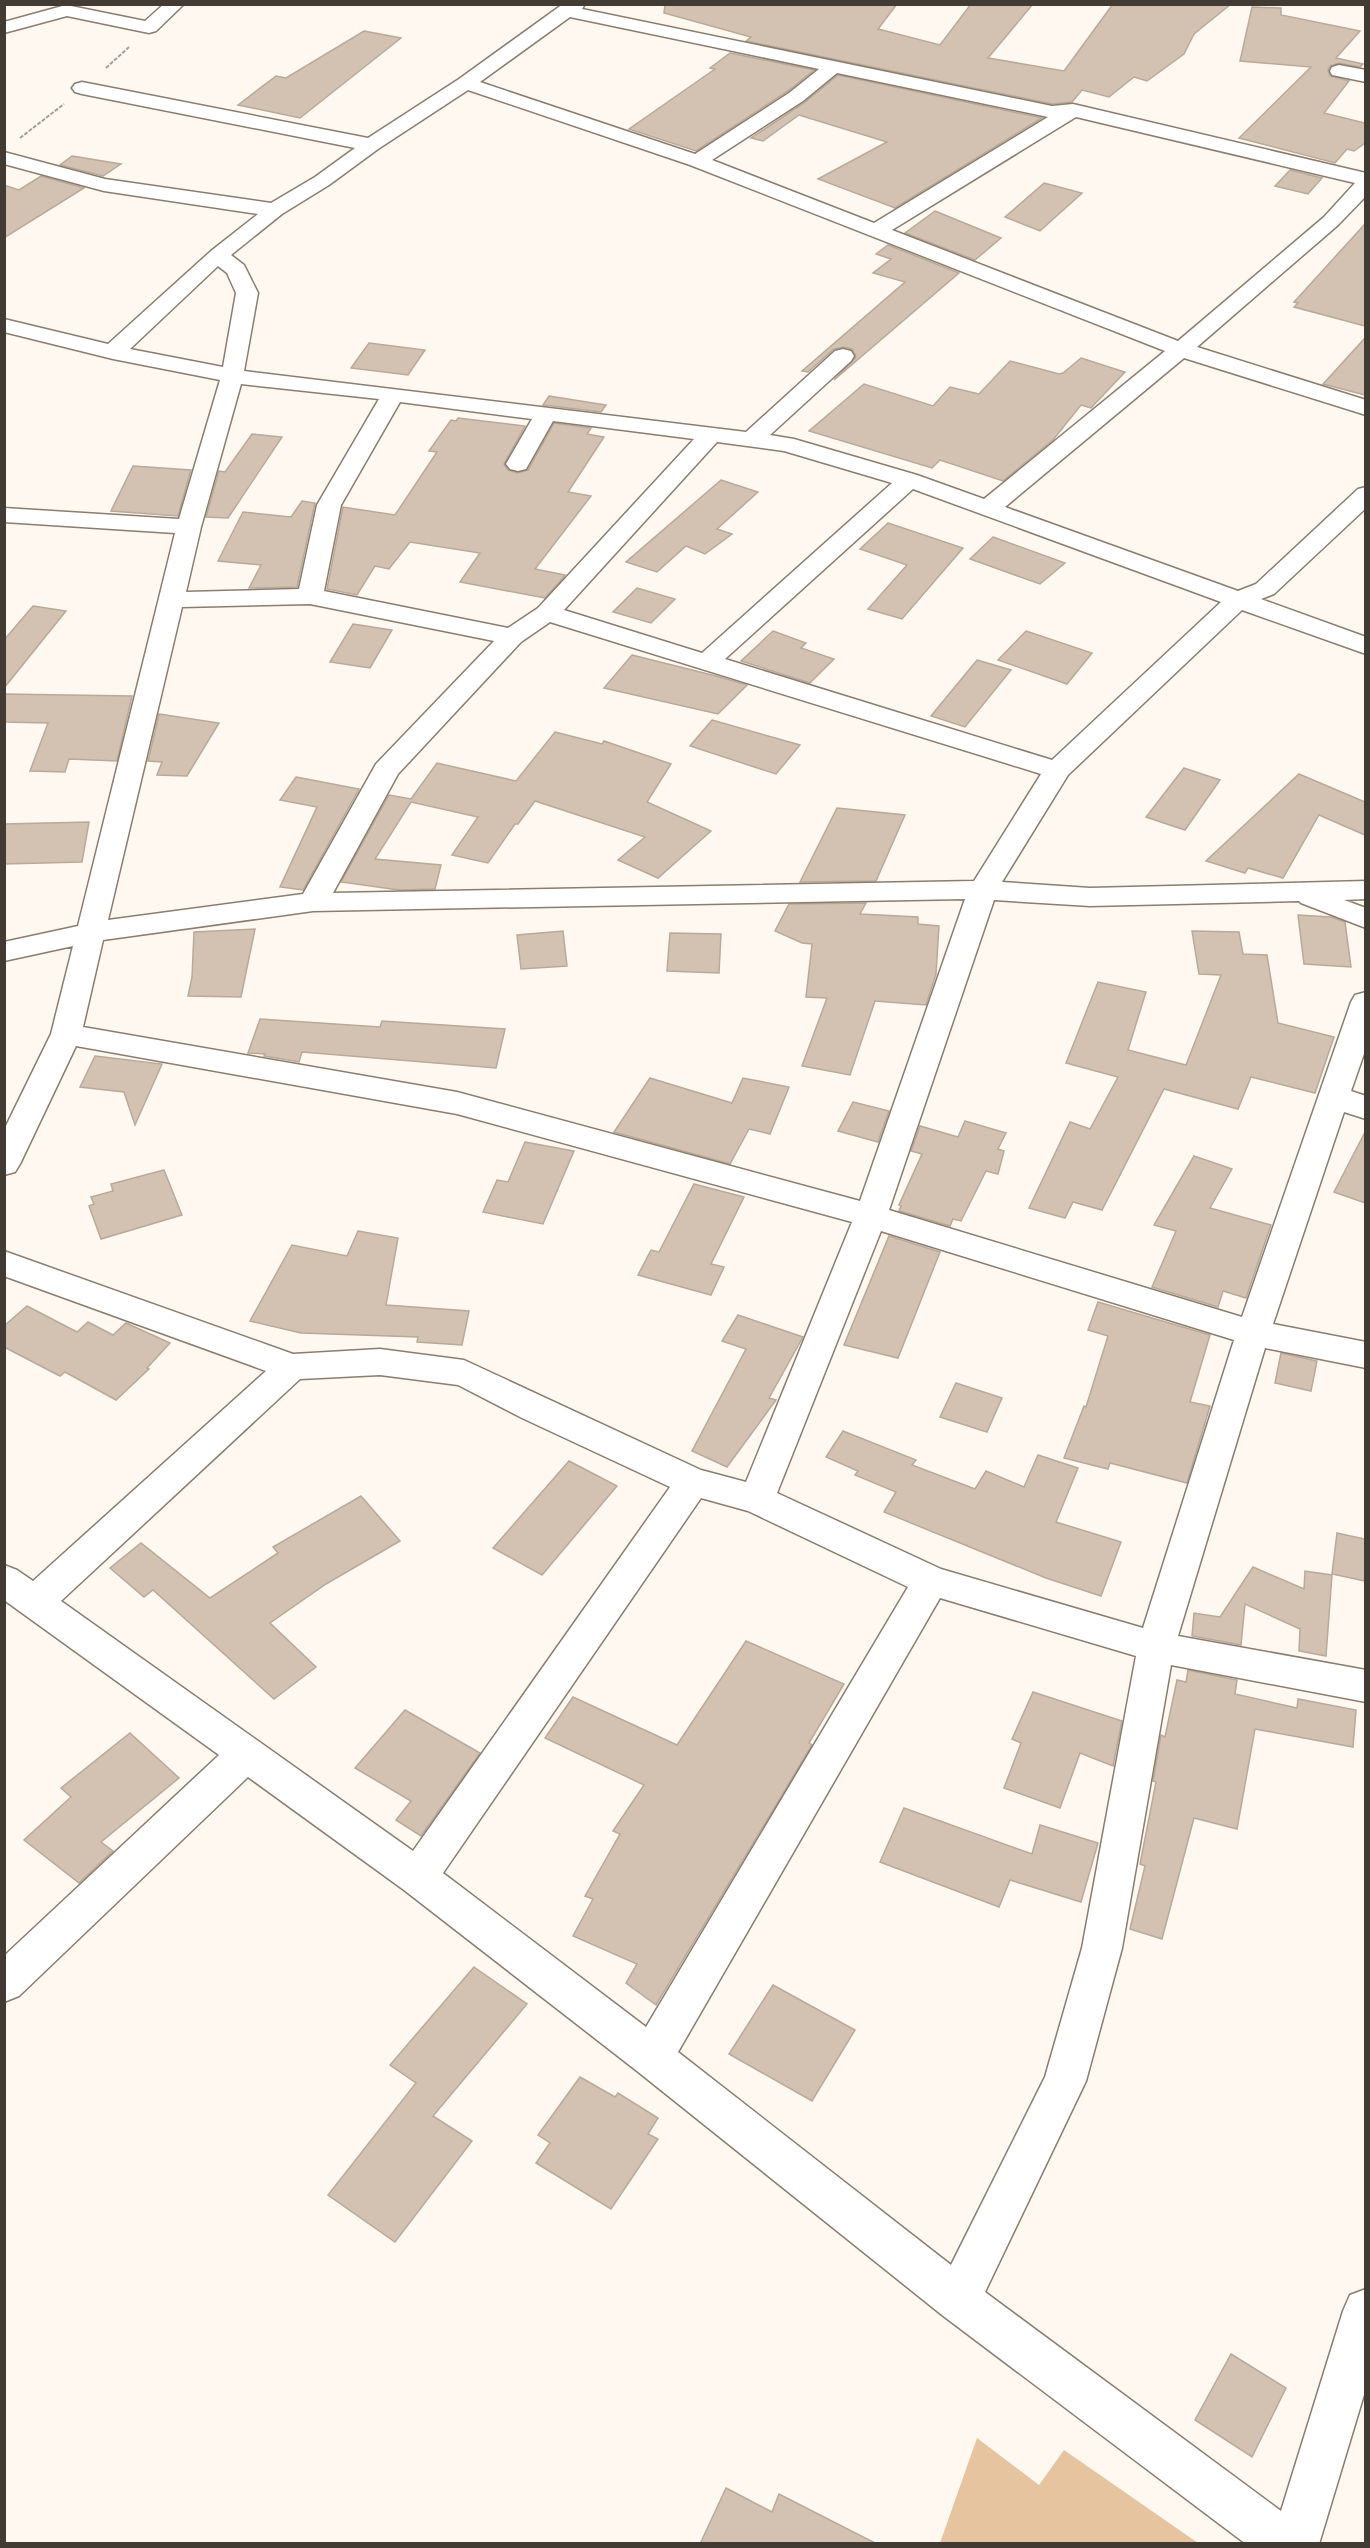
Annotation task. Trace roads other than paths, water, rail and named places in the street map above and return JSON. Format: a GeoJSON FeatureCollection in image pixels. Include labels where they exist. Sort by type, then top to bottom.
{"type":"FeatureCollection","features":[{"type":"Feature","properties":{"kind":"street"},"geometry":{"type":"LineString","coordinates":[[4,28],[63,7],[149,27],[176,4]]}},
{"type":"Feature","properties":{"kind":"street"},"geometry":{"type":"LineString","coordinates":[[113,352],[218,255],[275,210],[322,181],[466,83],[571,8],[833,67],[1052,112],[1073,110],[1365,181],[1331,221],[1182,350],[987,509]]}},
{"type":"Feature","properties":{"kind":"street"},"geometry":{"type":"LineString","coordinates":[[697,161],[796,97],[833,67]]}},
{"type":"Feature","properties":{"kind":"street"},"geometry":{"type":"LineString","coordinates":[[1339,71],[1365,76]]}},
{"type":"Feature","properties":{"kind":"street"},"geometry":{"type":"LineString","coordinates":[[466,83],[697,161],[1182,350],[1365,408]]}},
{"type":"Feature","properties":{"kind":"street"},"geometry":{"type":"LineString","coordinates":[[82,88],[372,145]]}},
{"type":"Feature","properties":{"kind":"street"},"geometry":{"type":"LineString","coordinates":[[878,230],[1073,110]]}},
{"type":"Feature","properties":{"kind":"street"},"geometry":{"type":"LineString","coordinates":[[4,158],[104,185],[275,210]]}},
{"type":"Feature","properties":{"kind":"street"},"geometry":{"type":"LineString","coordinates":[[4,1164],[14,1121],[66,1034],[189,527],[232,376],[247,293],[236,270],[218,255]]}},
{"type":"Feature","properties":{"kind":"street"},"geometry":{"type":"LineString","coordinates":[[4,326],[113,352],[232,376],[786,444],[909,480],[1365,646]]}},
{"type":"Feature","properties":{"kind":"street"},"geometry":{"type":"LineString","coordinates":[[750,441],[843,356]]}},
{"type":"Feature","properties":{"kind":"street"},"geometry":{"type":"LineString","coordinates":[[310,596],[329,505],[393,394]]}},
{"type":"Feature","properties":{"kind":"street"},"geometry":{"type":"LineString","coordinates":[[518,464],[546,414]]}},
{"type":"Feature","properties":{"kind":"street"},"geometry":{"type":"LineString","coordinates":[[313,902],[386,770],[512,637],[547,613],[710,436]]}},
{"type":"Feature","properties":{"kind":"street"},"geometry":{"type":"LineString","coordinates":[[707,662],[909,480]]}},
{"type":"Feature","properties":{"kind":"street"},"geometry":{"type":"LineString","coordinates":[[757,1499],[871,1216],[984,890],[1057,770],[1238,600],[1265,589],[1365,494]]}},
{"type":"Feature","properties":{"kind":"street"},"geometry":{"type":"LineString","coordinates":[[4,515],[189,527]]}},
{"type":"Feature","properties":{"kind":"street"},"geometry":{"type":"LineString","coordinates":[[172,600],[310,596],[512,637]]}},
{"type":"Feature","properties":{"kind":"street"},"geometry":{"type":"LineString","coordinates":[[547,613],[1057,770]]}},
{"type":"Feature","properties":{"kind":"street"},"geometry":{"type":"LineString","coordinates":[[4,952],[91,932],[313,902],[984,890],[1090,897],[1365,890]]}},
{"type":"Feature","properties":{"kind":"street"},"geometry":{"type":"LineString","coordinates":[[1301,893],[1365,920]]}},
{"type":"Feature","properties":{"kind":"street"},"geometry":{"type":"LineString","coordinates":[[958,2299],[1065,2081],[1102,1948],[1156,1647],[1252,1333],[1349,1102],[1365,1002]]}},
{"type":"Feature","properties":{"kind":"street"},"geometry":{"type":"LineString","coordinates":[[66,1034],[457,1103],[871,1216],[1252,1333],[1365,1355]]}},
{"type":"Feature","properties":{"kind":"street"},"geometry":{"type":"LineString","coordinates":[[4,1263],[292,1367],[380,1362],[464,1372],[534,1409],[693,1482],[757,1499],[931,1581],[1156,1647],[1365,1686]]}},
{"type":"Feature","properties":{"kind":"street"},"geometry":{"type":"LineString","coordinates":[[292,1367],[20,1591],[245,1755],[418,1877],[958,2299],[1286,2544]]}},
{"type":"Feature","properties":{"kind":"street"},"geometry":{"type":"LineString","coordinates":[[418,1877],[693,1482]]}},
{"type":"Feature","properties":{"kind":"street"},"geometry":{"type":"LineString","coordinates":[[652,2058],[931,1581]]}},
{"type":"Feature","properties":{"kind":"street"},"geometry":{"type":"LineString","coordinates":[[4,1983],[245,1755]]}},
{"type":"Feature","properties":{"kind":"street"},"geometry":{"type":"LineString","coordinates":[[1295,2544],[1365,2311]]}}]}
